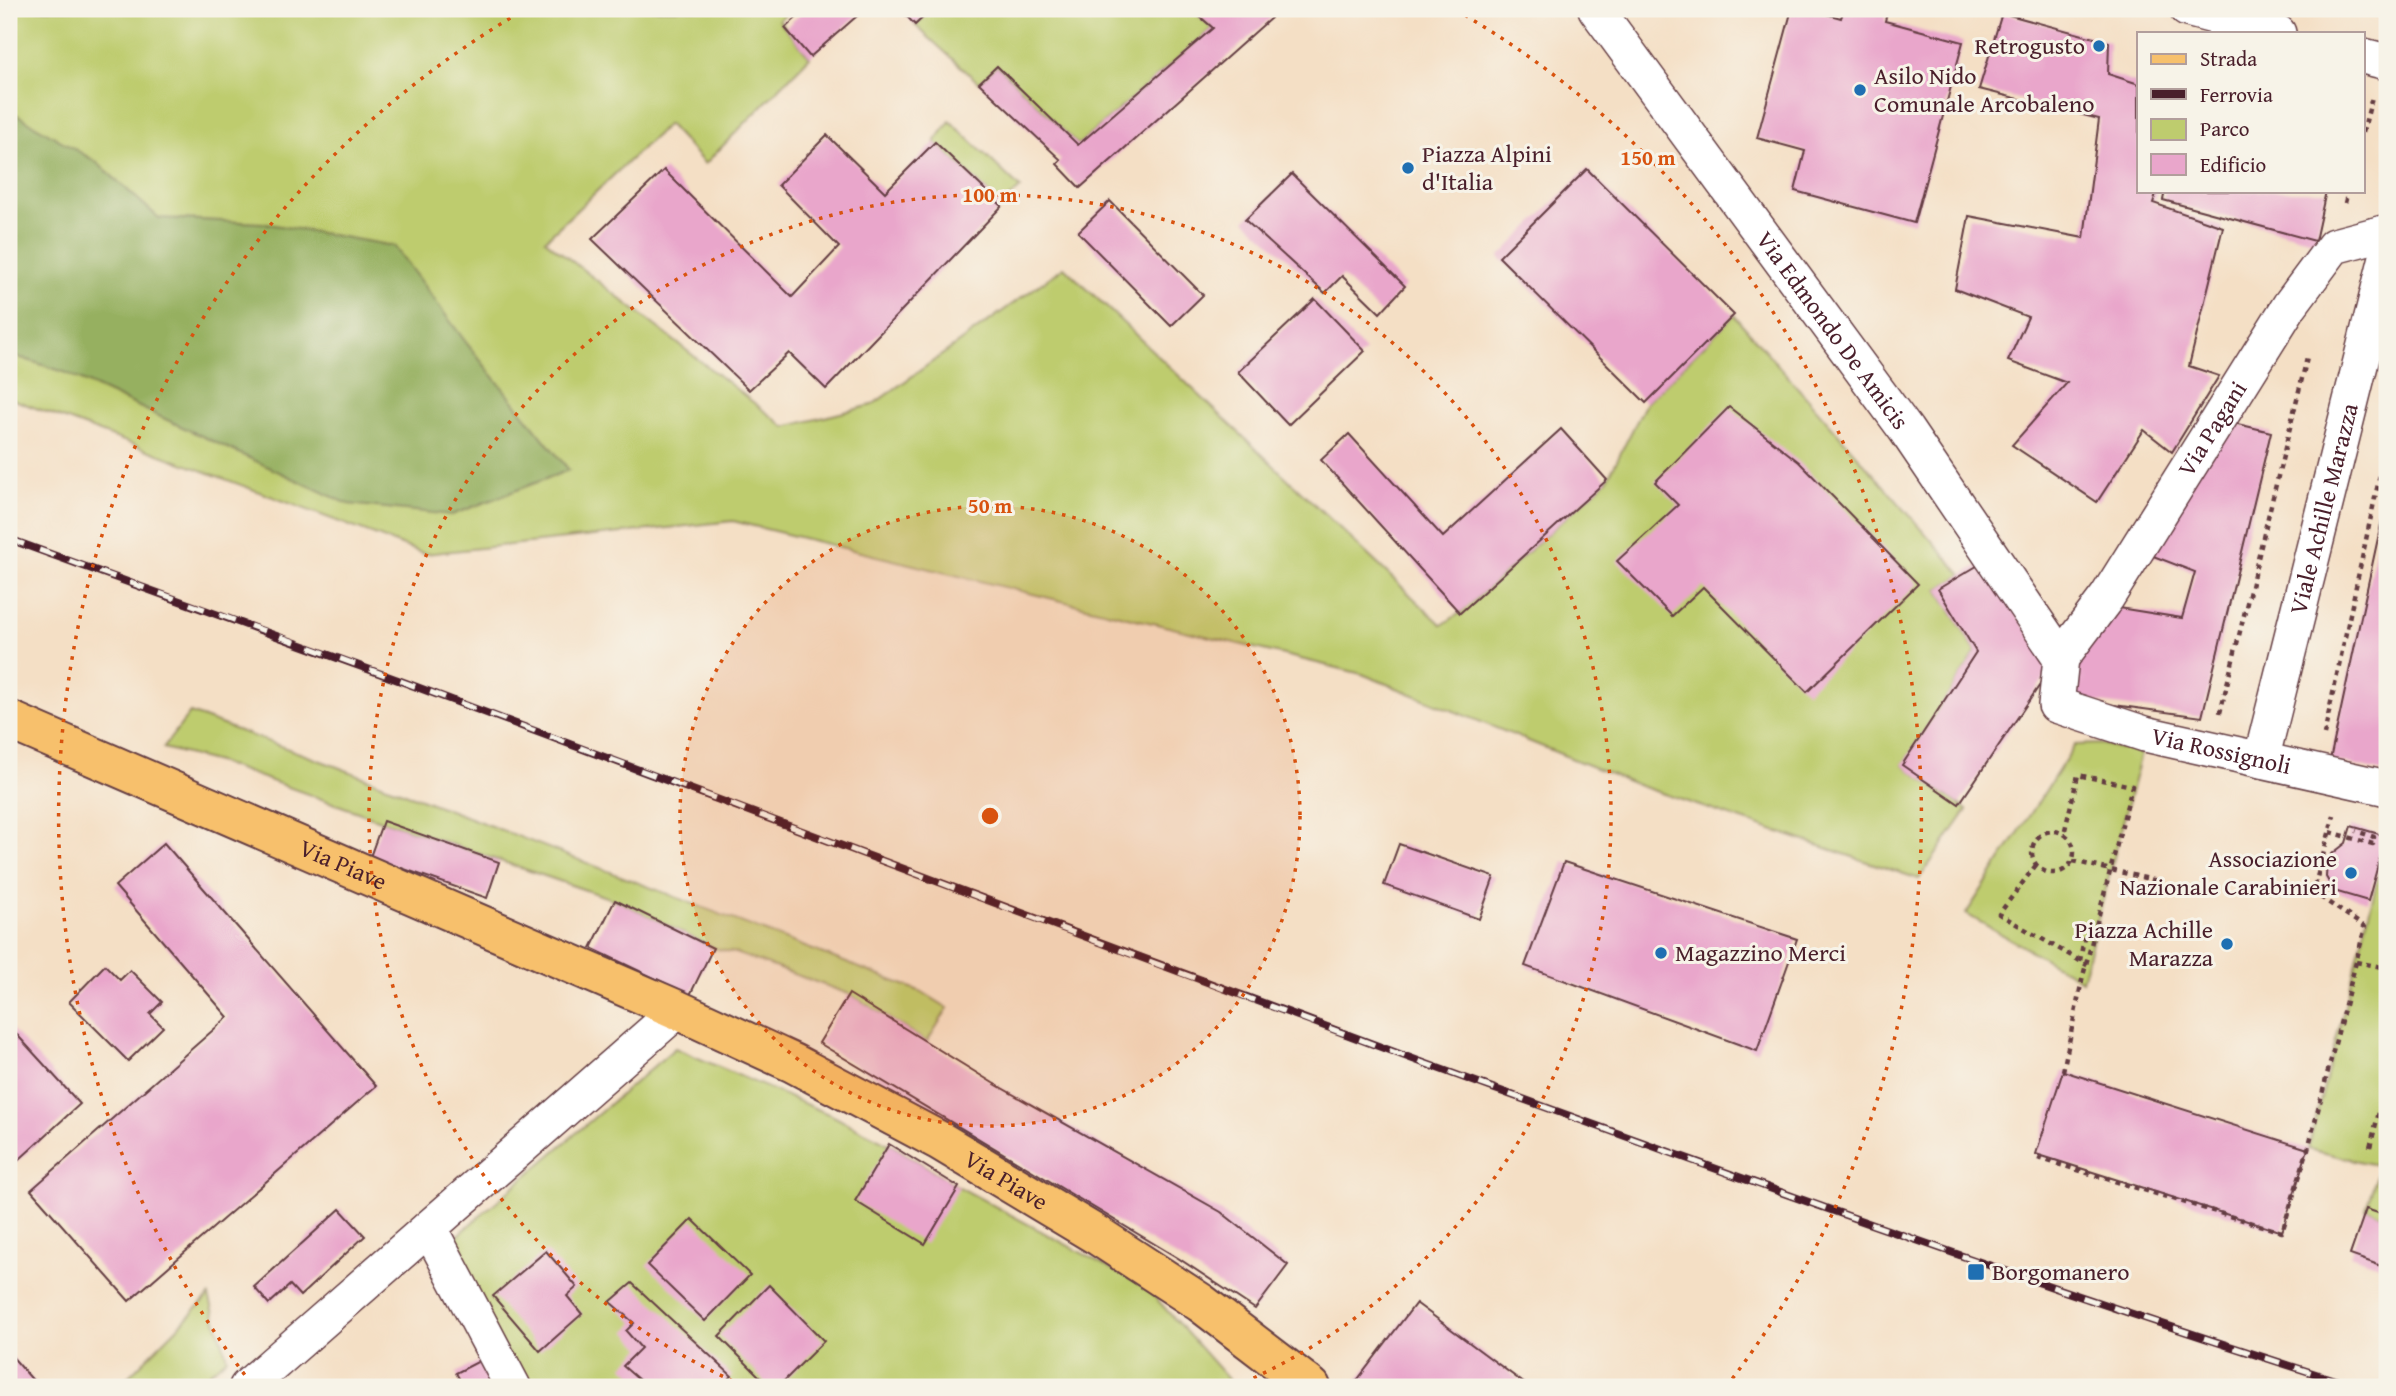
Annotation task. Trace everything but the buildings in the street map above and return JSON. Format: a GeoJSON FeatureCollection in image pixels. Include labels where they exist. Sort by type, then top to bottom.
{"type":"FeatureCollection","features":[{"type":"Feature","properties":{"kind":"main road","name":"Via Piave"},"geometry":{"type":"LineString","coordinates":[[9,720],[678,1010],[793,1063],[927,1135],[1088,1230],[1201,1303],[1311,1387]]}},
{"type":"Feature","properties":{"kind":"street","name":"Via Edmondo De Amicis"},"geometry":{"type":"LineString","coordinates":[[1596,9],[1906,430],[2061,658]]}},
{"type":"Feature","properties":{"kind":"street"},"geometry":{"type":"LineString","coordinates":[[2187,9],[2274,32]]}},
{"type":"Feature","properties":{"kind":"street"},"geometry":{"type":"LineString","coordinates":[[2364,56],[2387,62]]}},
{"type":"Feature","properties":{"kind":"street"},"geometry":{"type":"LineString","coordinates":[[2334,246],[2387,232]]}},
{"type":"Feature","properties":{"kind":"street","name":"Via Pagani"},"geometry":{"type":"LineString","coordinates":[[2061,658],[2107,597],[2290,305],[2334,246]]}},
{"type":"Feature","properties":{"kind":"street","name":"Viale Achille Marazza"},"geometry":{"type":"LineString","coordinates":[[2261,760],[2387,257]]}},
{"type":"Feature","properties":{"kind":"street","name":"Via Rossignoli"},"geometry":{"type":"LineString","coordinates":[[2061,658],[2056,705],[2145,734],[2387,788]]}},
{"type":"Feature","properties":{"kind":"street"},"geometry":{"type":"LineString","coordinates":[[247,1387],[678,1010]]}},
{"type":"Feature","properties":{"kind":"street"},"geometry":{"type":"LineString","coordinates":[[429,1228],[513,1387]]}},
{"type":"Feature","properties":{"kind":"path"},"geometry":{"type":"LineString","coordinates":[[2334,246],[2348,192]]}},
{"type":"Feature","properties":{"kind":"path"},"geometry":{"type":"LineString","coordinates":[[2212,748],[2311,341]]}},
{"type":"Feature","properties":{"kind":"path"},"geometry":{"type":"LineString","coordinates":[[2322,744],[2387,442]]}},
{"type":"Feature","properties":{"kind":"path"},"geometry":{"type":"LineString","coordinates":[[2063,1071],[2132,786],[2078,775],[2064,834]]}},
{"type":"Feature","properties":{"kind":"path"},"geometry":{"type":"LineString","coordinates":[[2038,1158],[2282,1232],[2308,1149],[2365,927],[2314,892],[2335,817]]}},
{"type":"Feature","properties":{"kind":"path"},"geometry":{"type":"LineString","coordinates":[[2052,831],[2064,834],[2074,849],[2073,861],[2056,874],[2042,870],[2033,859],[2033,847],[2039,836],[2052,831]]}},
{"type":"Feature","properties":{"kind":"path"},"geometry":{"type":"LineString","coordinates":[[2330,832],[2373,844],[2375,837],[2356,831]]}},
{"type":"Feature","properties":{"kind":"path"},"geometry":{"type":"LineString","coordinates":[[2073,861],[2162,883]]}},
{"type":"Feature","properties":{"kind":"path"},"geometry":{"type":"LineString","coordinates":[[2036,865],[1999,914],[2087,965]]}},
{"type":"Feature","properties":{"kind":"path"},"geometry":{"type":"LineString","coordinates":[[2080,961],[2084,937]]}},
{"type":"Feature","properties":{"kind":"path"},"geometry":{"type":"LineString","coordinates":[[2356,962],[2387,968]]}},
{"type":"Feature","properties":{"kind":"path"},"geometry":{"type":"LineString","coordinates":[[2370,1147],[2387,1080]]}},
{"type":"Feature","properties":{"kind":"green space"},"geometry":{"type":"Polygon","coordinates":[[[9,9],[791,9],[779,20],[810,57],[705,164],[668,124],[545,240],[785,427],[872,405],[1064,267],[1442,625],[1460,613],[1607,480],[1646,403],[1734,315],[1962,575],[1938,589],[1976,652],[1903,765],[1967,810],[1919,879],[1640,786],[1362,674],[733,521],[425,554],[9,398],[9,9]]]}},
{"type":"Feature","properties":{"kind":"green space"},"geometry":{"type":"Polygon","coordinates":[[[932,9],[1191,9],[1213,28],[1078,145],[997,66],[979,83],[915,25],[932,9]]]}},
{"type":"Feature","properties":{"kind":"green space"},"geometry":{"type":"Polygon","coordinates":[[[9,110],[95,161],[159,218],[263,223],[394,246],[468,345],[569,470],[452,515],[348,504],[64,372],[9,354],[9,110]]]}},
{"type":"Feature","properties":{"kind":"green space"},"geometry":{"type":"Polygon","coordinates":[[[950,121],[1020,188],[1002,206],[935,142],[950,121]]]}},
{"type":"Feature","properties":{"kind":"green space"},"geometry":{"type":"Polygon","coordinates":[[[190,713],[335,766],[922,992],[948,1008],[927,1042],[849,994],[735,953],[713,948],[615,900],[221,763],[163,748],[190,713]]]}},
{"type":"Feature","properties":{"kind":"green space"},"geometry":{"type":"Polygon","coordinates":[[[2101,744],[2141,754],[2082,980],[1966,914],[2075,745],[2101,744]]]}},
{"type":"Feature","properties":{"kind":"green space"},"geometry":{"type":"Polygon","coordinates":[[[2387,843],[2387,1216],[2366,1209],[2379,1166],[2308,1149],[2387,843]]]}},
{"type":"Feature","properties":{"kind":"green space"},"geometry":{"type":"Polygon","coordinates":[[[675,1048],[833,1116],[889,1144],[959,1187],[1147,1288],[1235,1387],[524,1387],[446,1245],[675,1048]]]}},
{"type":"Feature","properties":{"kind":"green space"},"geometry":{"type":"Polygon","coordinates":[[[209,1296],[227,1358],[193,1387],[118,1387],[209,1296]]]}},
{"type":"Feature","properties":{"kind":"railway"},"geometry":{"type":"LineString","coordinates":[[9,539],[350,662],[1293,1015],[1654,1147],[2004,1270],[2357,1387]]}},
{"type":"Feature","properties":{"kind":"place","name":"Retrogusto"},"geometry":{"type":"Point","coordinates":[2099,46]}},
{"type":"Feature","properties":{"kind":"place","name":"Asilo Nido Comunale Arcobaleno"},"geometry":{"type":"Point","coordinates":[1860,90]}},
{"type":"Feature","properties":{"kind":"place","name":"Piazza Alpini d'Italia"},"geometry":{"type":"Point","coordinates":[1408,168]}},
{"type":"Feature","properties":{"kind":"place","name":"Associazione Nazionale Carabinieri"},"geometry":{"type":"Point","coordinates":[2351,873]}},
{"type":"Feature","properties":{"kind":"place","name":"Piazza Achille Marazza"},"geometry":{"type":"Point","coordinates":[2227,944]}},
{"type":"Feature","properties":{"kind":"place","name":"Magazzino Merci"},"geometry":{"type":"Point","coordinates":[1661,953]}},
{"type":"Feature","properties":{"kind":"place","name":"Borgomanero"},"geometry":{"type":"Point","coordinates":[1976,1272]}}]}
